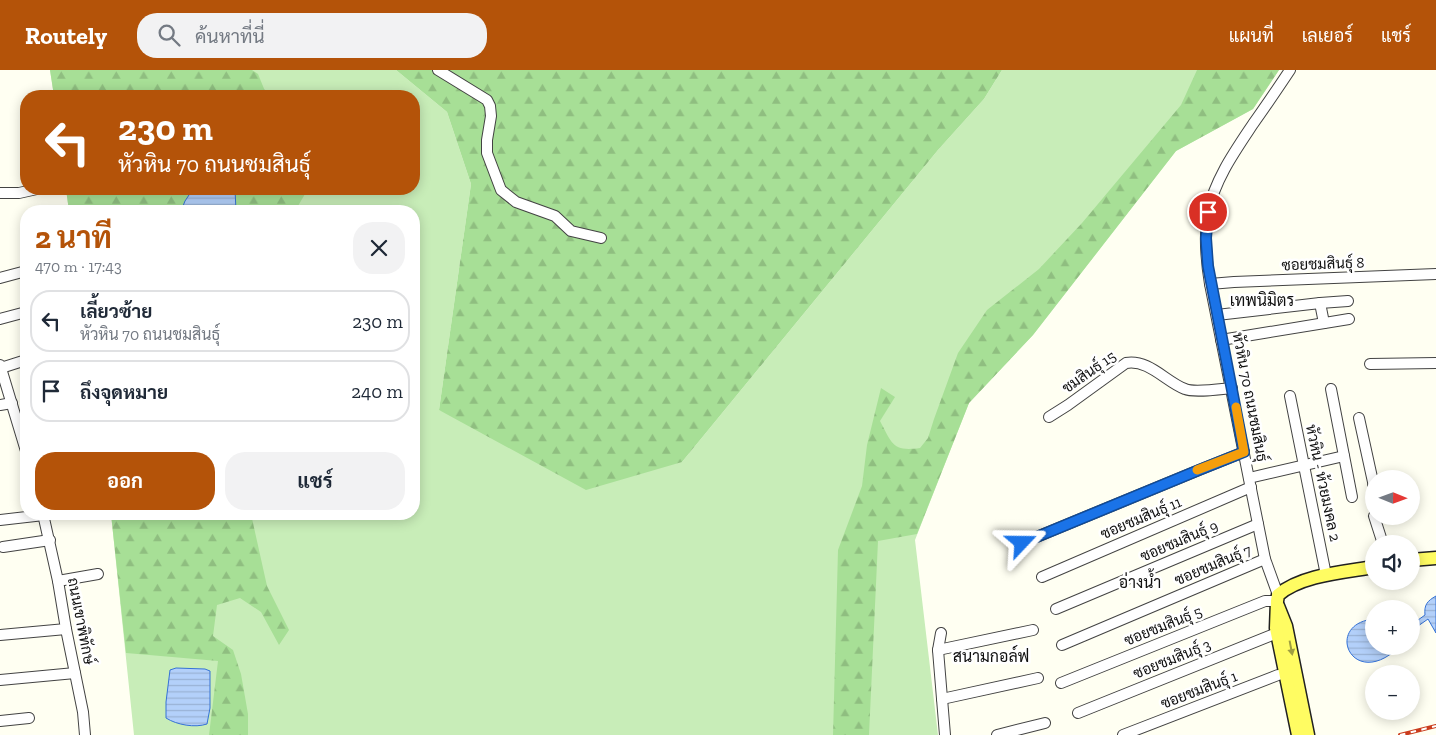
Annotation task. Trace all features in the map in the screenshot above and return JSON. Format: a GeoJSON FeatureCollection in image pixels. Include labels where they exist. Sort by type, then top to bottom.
{"type":"FeatureCollection","features":[{"type":"Feature","properties":{"kind":"main road"},"geometry":{"type":"LineString","coordinates":[[1420,556],[1436,550]]}},
{"type":"Feature","properties":{"kind":"main road"},"geometry":{"type":"LineString","coordinates":[[1420,559],[1436,558]]}},
{"type":"Feature","properties":{"kind":"main road"},"geometry":{"type":"LineString","coordinates":[[1277,598],[1291,586],[1326,575],[1365,568]]}},
{"type":"Feature","properties":{"kind":"main road","name":"หัวหิน 70 ถนนชมสินธุ์"},"geometry":{"type":"LineString","coordinates":[[1277,598],[1277,633],[1308,735]]}},
{"type":"Feature","properties":{"kind":"main road","name":"หัวหิน 70 ถนนชมสินธุ์"},"geometry":{"type":"LineString","coordinates":[[1277,598],[1286,626],[1298,735]]}},
{"type":"Feature","properties":{"kind":"street"},"geometry":{"type":"LineString","coordinates":[[438,70],[486,100],[490,106],[491,116],[487,153],[501,190],[516,202],[555,216],[571,231],[602,238]]}},
{"type":"Feature","properties":{"kind":"street","name":"หัวหิน 70 ถนนชมสินธุ์"},"geometry":{"type":"LineString","coordinates":[[1277,598],[1265,560],[1216,315],[1210,284],[1206,238],[1208,212],[1221,174],[1290,70]]}},
{"type":"Feature","properties":{"kind":"street"},"geometry":{"type":"LineString","coordinates":[[0,193],[20,192]]}},
{"type":"Feature","properties":{"kind":"street"},"geometry":{"type":"LineString","coordinates":[[0,278],[20,273]]}},
{"type":"Feature","properties":{"kind":"street","name":"ซอยชมสินธุ์ 8"},"geometry":{"type":"LineString","coordinates":[[1210,284],[1436,274]]}},
{"type":"Feature","properties":{"kind":"street"},"geometry":{"type":"LineString","coordinates":[[1216,315],[1348,301]]}},
{"type":"Feature","properties":{"kind":"street"},"geometry":{"type":"LineString","coordinates":[[1320,303],[1324,322]]}},
{"type":"Feature","properties":{"kind":"street"},"geometry":{"type":"LineString","coordinates":[[0,319],[20,314]]}},
{"type":"Feature","properties":{"kind":"street"},"geometry":{"type":"LineString","coordinates":[[1221,340],[1349,319]]}},
{"type":"Feature","properties":{"kind":"street","name":"ชมสินธุ์ 15"},"geometry":{"type":"LineString","coordinates":[[1049,417],[1126,363],[1138,362],[1186,390],[1232,388]]}},
{"type":"Feature","properties":{"kind":"street"},"geometry":{"type":"LineString","coordinates":[[20,363],[1,372],[20,430]]}},
{"type":"Feature","properties":{"kind":"street"},"geometry":{"type":"LineString","coordinates":[[1370,364],[1436,363]]}},
{"type":"Feature","properties":{"kind":"street"},"geometry":{"type":"LineString","coordinates":[[1331,390],[1352,497]]}},
{"type":"Feature","properties":{"kind":"street","name":"หัวหิน - ห้วยมงคล 2"},"geometry":{"type":"LineString","coordinates":[[1290,396],[1326,575]]}},
{"type":"Feature","properties":{"kind":"street"},"geometry":{"type":"LineString","coordinates":[[0,405],[12,403]]}},
{"type":"Feature","properties":{"kind":"street"},"geometry":{"type":"LineString","coordinates":[[1359,418],[1370,470]]}},
{"type":"Feature","properties":{"kind":"street"},"geometry":{"type":"LineString","coordinates":[[1022,543],[1244,452]]}},
{"type":"Feature","properties":{"kind":"street","name":"ซอยชมสินธุ์ 11"},"geometry":{"type":"LineString","coordinates":[[1042,577],[1250,483],[1304,465],[1344,456]]}},
{"type":"Feature","properties":{"kind":"street"},"geometry":{"type":"LineString","coordinates":[[0,520],[20,517]]}},
{"type":"Feature","properties":{"kind":"street","name":"ถนนเขาพิทักษ์"},"geometry":{"type":"LineString","coordinates":[[45,520],[76,672],[85,735]]}},
{"type":"Feature","properties":{"kind":"street","name":"ซอยชมสินธุ์ 9"},"geometry":{"type":"LineString","coordinates":[[1056,609],[1258,524]]}},
{"type":"Feature","properties":{"kind":"street"},"geometry":{"type":"LineString","coordinates":[[4,547],[50,540]]}},
{"type":"Feature","properties":{"kind":"street","name":"ซอยชมสินธุ์ 7"},"geometry":{"type":"LineString","coordinates":[[1062,645],[1265,560]]}},
{"type":"Feature","properties":{"kind":"street"},"geometry":{"type":"LineString","coordinates":[[58,581],[98,574]]}},
{"type":"Feature","properties":{"kind":"street","name":"ซอยชมสินธุ์ 5"},"geometry":{"type":"LineString","coordinates":[[1061,682],[1265,601],[1277,598]]}},
{"type":"Feature","properties":{"kind":"street"},"geometry":{"type":"LineString","coordinates":[[0,635],[66,629]]}},
{"type":"Feature","properties":{"kind":"street"},"geometry":{"type":"LineString","coordinates":[[938,650],[1033,630]]}},
{"type":"Feature","properties":{"kind":"street"},"geometry":{"type":"LineString","coordinates":[[941,633],[938,650],[945,735]]}},
{"type":"Feature","properties":{"kind":"street","name":"ซอยชมสินธุ์ 3"},"geometry":{"type":"LineString","coordinates":[[1078,713],[1277,633]]}},
{"type":"Feature","properties":{"kind":"street"},"geometry":{"type":"LineString","coordinates":[[0,680],[76,672]]}},
{"type":"Feature","properties":{"kind":"street","name":"ซอยชมสินธุ์ 1"},"geometry":{"type":"LineString","coordinates":[[1123,735],[1290,672]]}},
{"type":"Feature","properties":{"kind":"street"},"geometry":{"type":"LineString","coordinates":[[942,698],[1038,678]]}},
{"type":"Feature","properties":{"kind":"street"},"geometry":{"type":"LineString","coordinates":[[0,721],[29,718]]}},
{"type":"Feature","properties":{"kind":"street"},"geometry":{"type":"LineString","coordinates":[[997,735],[1045,723]]}},
{"type":"Feature","properties":{"kind":"green space"},"geometry":{"type":"Polygon","coordinates":[[[50,70],[396,70],[447,112],[471,184],[439,410],[682,462],[938,150],[984,99],[1002,70],[1279,70],[1253,109],[1176,151],[1033,335],[969,403],[915,540],[938,735],[134,735],[112,520],[420,520],[420,205],[68,205],[67,195],[420,195],[420,90],[53,90],[50,70]]]}},
{"type":"Feature","properties":{"kind":"green space"},"geometry":{"type":"Polygon","coordinates":[[[50,70],[252,70],[258,74],[265,90],[53,90],[50,70]]]}},
{"type":"Feature","properties":{"kind":"green space"},"geometry":{"type":"Polygon","coordinates":[[[396,70],[1002,70],[984,99],[938,150],[682,462],[586,490],[439,410],[471,184],[447,112],[396,70]]]}},
{"type":"Feature","properties":{"kind":"green space"},"geometry":{"type":"Polygon","coordinates":[[[1197,70],[1279,70],[1253,109],[1176,151],[1033,335],[969,403],[917,534],[878,541],[869,735],[833,735],[838,550],[862,486],[867,445],[881,388],[895,397],[880,421],[891,440],[898,447],[904,449],[920,448],[928,438],[958,353],[987,310],[1039,269],[1082,223],[1181,105],[1197,70]]]}},
{"type":"Feature","properties":{"kind":"green space"},"geometry":{"type":"Polygon","coordinates":[[[67,195],[304,195],[299,205],[68,205],[67,195]]]}},
{"type":"Feature","properties":{"kind":"green space"},"geometry":{"type":"Polygon","coordinates":[[[112,520],[252,520],[267,586],[289,630],[279,645],[261,612],[240,598],[217,605],[213,636],[233,650],[241,674],[248,714],[248,735],[209,735],[218,661],[126,653],[112,520]]]}},
{"type":"Feature","properties":{"kind":"water"},"geometry":{"type":"Polygon","coordinates":[[[189,195],[235,195],[236,205],[183,205],[189,195]]]}},
{"type":"Feature","properties":{"kind":"water"},"geometry":{"type":"Polygon","coordinates":[[[1436,596],[1436,633],[1428,619],[1420,625],[1420,619],[1425,615],[1425,609],[1430,600],[1436,596]]]}},
{"type":"Feature","properties":{"kind":"water"},"geometry":{"type":"Polygon","coordinates":[[[1365,622],[1365,655],[1388,655],[1383,659],[1369,662],[1357,659],[1350,652],[1347,642],[1350,632],[1358,624],[1365,622]]]}},
{"type":"Feature","properties":{"kind":"water"},"geometry":{"type":"Polygon","coordinates":[[[176,668],[205,669],[210,671],[210,708],[207,724],[197,726],[186,725],[166,718],[170,670],[176,668]]]}},
{"type":"Feature","properties":{"kind":"railway"},"geometry":{"type":"LineString","coordinates":[[1400,735],[1436,726]]}},
{"type":"Feature","properties":{"kind":"slow traffic"},"geometry":{"type":"LineString","coordinates":[[1197,470],[1244,452],[1236,407]]}},
{"type":"Feature","properties":{"kind":"district","name":"เทพนิมิตร"},"geometry":{"type":"Point","coordinates":[1262,300]}},
{"type":"Feature","properties":{"kind":"district","name":"อ่างน้ำ"},"geometry":{"type":"Point","coordinates":[1140,582]}},
{"type":"Feature","properties":{"kind":"district","name":"สนามกอล์ฟ"},"geometry":{"type":"Point","coordinates":[991,656]}},
{"type":"Feature","properties":{"kind":"route"},"geometry":{"type":"LineString","coordinates":[[1022,543],[1244,452],[1208,266],[1206,252],[1208,212]]}}]}
